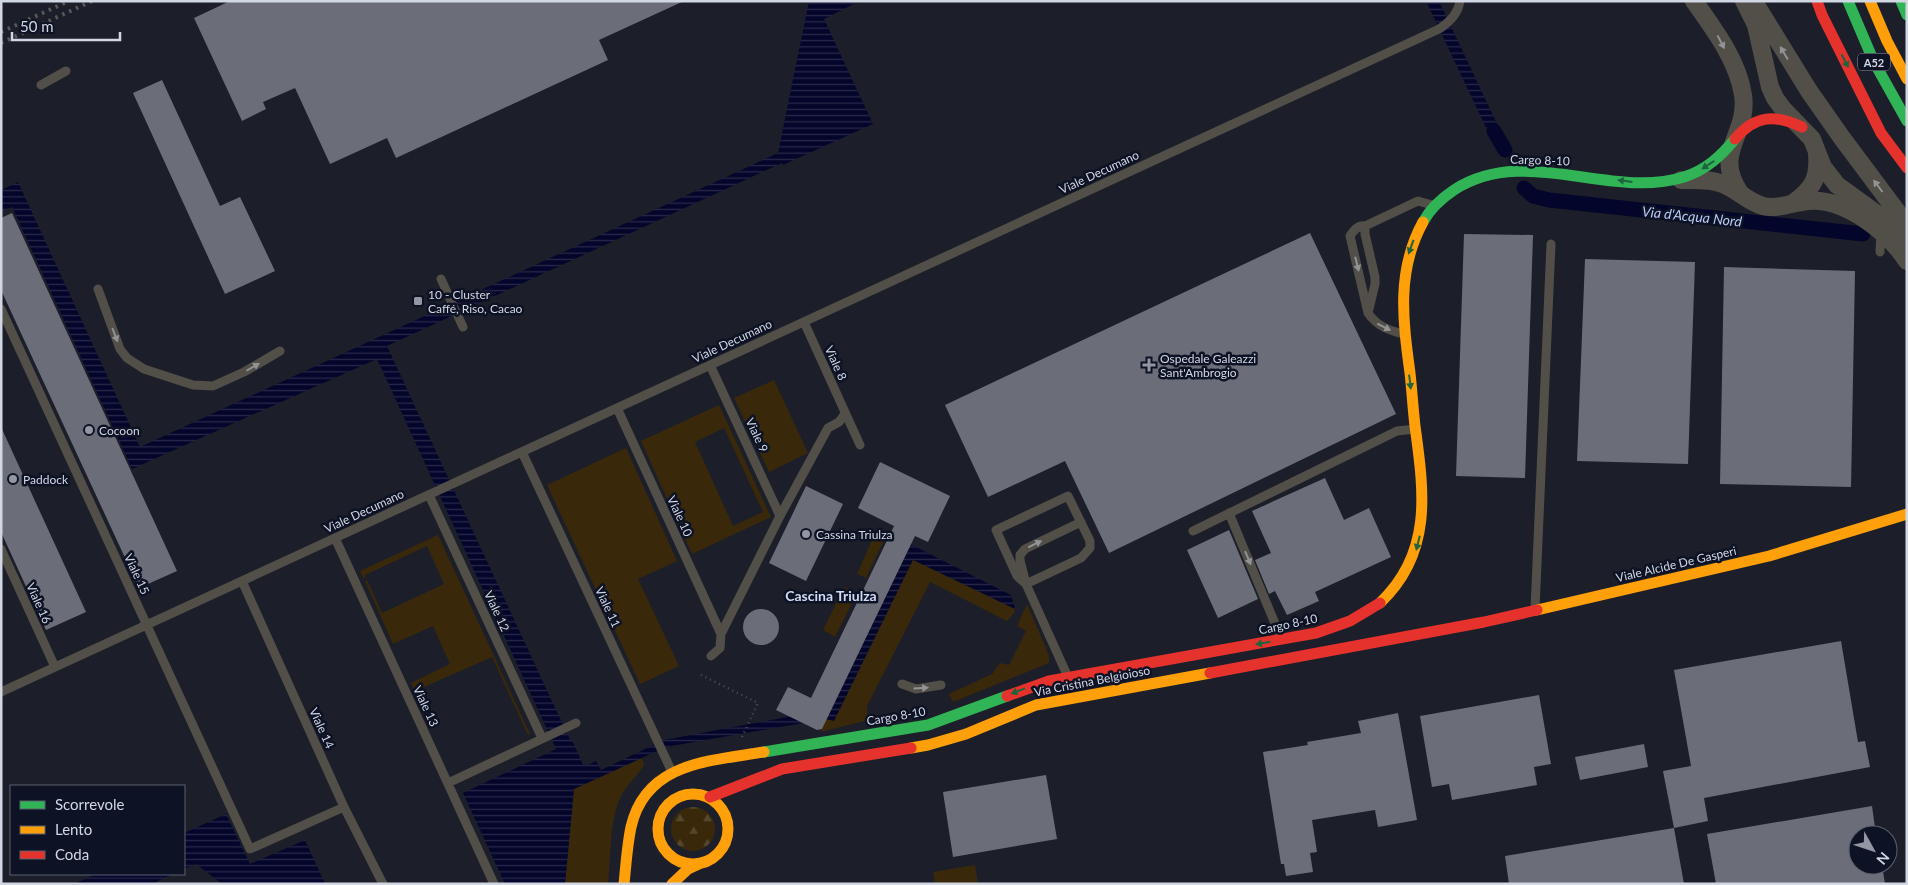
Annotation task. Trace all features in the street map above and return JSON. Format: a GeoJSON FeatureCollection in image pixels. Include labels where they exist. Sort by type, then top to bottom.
{"type":"FeatureCollection","features":[{"type":"Feature","properties":{"kind":"main road"},"geometry":{"type":"LineString","coordinates":[[1817,1],[1822,15],[1881,133],[1907,168]]}},
{"type":"Feature","properties":{"kind":"main road","name":"A52"},"geometry":{"type":"LineString","coordinates":[[1848,1],[1874,62],[1907,120]]}},
{"type":"Feature","properties":{"kind":"main road","name":"A52"},"geometry":{"type":"LineString","coordinates":[[1870,1],[1887,41],[1907,80]]}},
{"type":"Feature","properties":{"kind":"main road"},"geometry":{"type":"LineString","coordinates":[[1901,1],[1907,15]]}},
{"type":"Feature","properties":{"kind":"main road"},"geometry":{"type":"LineString","coordinates":[[1735,139],[1745,128],[1758,120],[1773,117],[1788,120],[1802,127]]}},
{"type":"Feature","properties":{"kind":"main road","name":"Cargo 8-10"},"geometry":{"type":"LineString","coordinates":[[624,884],[627,844],[632,820],[639,802],[650,788],[672,772],[693,764],[928,725],[952,718],[1032,686],[1142,661],[1216,648],[1281,640],[1333,628],[1375,608],[1392,592],[1411,564],[1419,544],[1423,500],[1420,456],[1404,334],[1403,285],[1409,250],[1418,230],[1435,206],[1456,188],[1473,180],[1508,171],[1551,172],[1633,182],[1673,180],[1708,166],[1723,154],[1735,139]]}},
{"type":"Feature","properties":{"kind":"main road","name":"Viale Alcide De Gasperi"},"geometry":{"type":"LineString","coordinates":[[1449,629],[1535,611],[1769,556],[1907,514]]}},
{"type":"Feature","properties":{"kind":"main road","name":"Via Cristina Belgioioso"},"geometry":{"type":"LineString","coordinates":[[710,798],[731,792],[766,774],[782,769],[928,745],[966,734],[1036,705],[1449,629]]}},
{"type":"Feature","properties":{"kind":"main road","name":"Via Cristina Belgioioso"},"geometry":{"type":"LineString","coordinates":[[728,823],[735,800],[747,784]]}},
{"type":"Feature","properties":{"kind":"main road"},"geometry":{"type":"LineString","coordinates":[[672,884],[688,868],[701,863],[711,859],[722,848],[728,833],[728,823],[722,808],[710,798],[699,794],[686,794],[675,798],[666,806],[660,816],[657,828],[659,840],[672,857],[681,862],[701,863]]}},
{"type":"Feature","properties":{"kind":"main road"},"geometry":{"type":"LineString","coordinates":[[665,850],[665,874]]}},
{"type":"Feature","properties":{"kind":"street"},"geometry":{"type":"LineString","coordinates":[[1694,1],[1717,33],[1738,77],[1743,96],[1741,122],[1729,153],[1728,167],[1732,181],[1740,193]]}},
{"type":"Feature","properties":{"kind":"street"},"geometry":{"type":"LineString","coordinates":[[1744,1],[1756,25],[1772,93],[1783,109],[1812,139],[1823,167],[1838,185],[1892,224],[1907,239]]}},
{"type":"Feature","properties":{"kind":"street"},"geometry":{"type":"LineString","coordinates":[[1754,1],[1815,99],[1907,225]]}},
{"type":"Feature","properties":{"kind":"street"},"geometry":{"type":"LineString","coordinates":[[1793,203],[1805,195],[1814,183],[1818,169],[1818,153]]}},
{"type":"Feature","properties":{"kind":"street"},"geometry":{"type":"LineString","coordinates":[[1673,180],[1710,181],[1724,184],[1751,202],[1765,207],[1779,208],[1793,203],[1811,201],[1834,205],[1860,217],[1880,231],[1896,246],[1907,261]]}},
{"type":"Feature","properties":{"kind":"lane","name":"Viale Decumano"},"geometry":{"type":"LineString","coordinates":[[1,692],[1439,29],[1449,22],[1459,9],[1460,1]]}},
{"type":"Feature","properties":{"kind":"lane"},"geometry":{"type":"LineString","coordinates":[[41,85],[66,71]]}},
{"type":"Feature","properties":{"kind":"lane"},"geometry":{"type":"LineString","coordinates":[[1404,334],[1382,327],[1368,313],[1350,236],[1360,225],[1366,226],[1418,201],[1435,206]]}},
{"type":"Feature","properties":{"kind":"lane"},"geometry":{"type":"LineString","coordinates":[[1366,226],[1365,234],[1375,284],[1368,313]]}},
{"type":"Feature","properties":{"kind":"lane"},"geometry":{"type":"LineString","coordinates":[[1880,231],[1880,252]]}},
{"type":"Feature","properties":{"kind":"lane"},"geometry":{"type":"LineString","coordinates":[[1535,611],[1551,244]]}},
{"type":"Feature","properties":{"kind":"lane"},"geometry":{"type":"LineString","coordinates":[[441,279],[463,327]]}},
{"type":"Feature","properties":{"kind":"lane"},"geometry":{"type":"LineString","coordinates":[[98,290],[120,348],[127,358],[144,369],[193,385],[213,386],[231,379],[280,351]]}},
{"type":"Feature","properties":{"kind":"lane","name":"Viale 15"},"geometry":{"type":"LineString","coordinates":[[1,308],[250,849],[344,807]]}},
{"type":"Feature","properties":{"kind":"lane","name":"Viale 8"},"geometry":{"type":"LineString","coordinates":[[804,322],[860,446]]}},
{"type":"Feature","properties":{"kind":"lane","name":"Viale 9"},"geometry":{"type":"LineString","coordinates":[[710,365],[780,516]]}},
{"type":"Feature","properties":{"kind":"lane","name":"Viale 10"},"geometry":{"type":"LineString","coordinates":[[617,408],[721,634]]}},
{"type":"Feature","properties":{"kind":"lane"},"geometry":{"type":"LineString","coordinates":[[711,656],[720,648],[721,634],[780,516],[828,428],[839,422],[846,414]]}},
{"type":"Feature","properties":{"kind":"lane"},"geometry":{"type":"LineString","coordinates":[[1193,531],[1397,431],[1416,429]]}},
{"type":"Feature","properties":{"kind":"lane","name":"Viale 11"},"geometry":{"type":"LineString","coordinates":[[522,452],[672,772]]}},
{"type":"Feature","properties":{"kind":"lane","name":"Viale 12"},"geometry":{"type":"LineString","coordinates":[[429,494],[542,738]]}},
{"type":"Feature","properties":{"kind":"lane"},"geometry":{"type":"LineString","coordinates":[[1068,496],[1091,544],[1086,554],[1026,584],[1016,576],[996,530],[1068,496]]}},
{"type":"Feature","properties":{"kind":"lane"},"geometry":{"type":"LineString","coordinates":[[1229,514],[1277,626],[1281,640]]}},
{"type":"Feature","properties":{"kind":"lane"},"geometry":{"type":"LineString","coordinates":[[1068,678],[1026,584],[1020,555],[1025,549],[1081,522]]}},
{"type":"Feature","properties":{"kind":"lane","name":"Viale 13"},"geometry":{"type":"LineString","coordinates":[[335,538],[494,884]]}},
{"type":"Feature","properties":{"kind":"lane","name":"Viale 16"},"geometry":{"type":"LineString","coordinates":[[1,549],[55,667]]}},
{"type":"Feature","properties":{"kind":"lane","name":"Viale 14"},"geometry":{"type":"LineString","coordinates":[[242,581],[344,807],[383,884]]}},
{"type":"Feature","properties":{"kind":"lane"},"geometry":{"type":"LineString","coordinates":[[902,684],[916,689],[941,685]]}},
{"type":"Feature","properties":{"kind":"lane"},"geometry":{"type":"LineString","coordinates":[[448,783],[576,723]]}},
{"type":"Feature","properties":{"kind":"path"},"geometry":{"type":"LineString","coordinates":[[701,675],[758,704],[740,741]]}},
{"type":"Feature","properties":{"kind":"green space"},"geometry":{"type":"Polygon","coordinates":[[[774,380],[808,453],[769,472],[734,398],[774,380]]]}},
{"type":"Feature","properties":{"kind":"green space"},"geometry":{"type":"Polygon","coordinates":[[[719,405],[771,517],[692,554],[641,441],[719,405]],[[724,428],[695,442],[733,526],[763,512],[724,428]]]}},
{"type":"Feature","properties":{"kind":"green space"},"geometry":{"type":"Polygon","coordinates":[[[626,448],[677,561],[638,579],[679,666],[640,684],[547,485],[626,448]]]}},
{"type":"Feature","properties":{"kind":"green space"},"geometry":{"type":"Polygon","coordinates":[[[877,529],[887,534],[866,578],[857,574],[877,529]]]}},
{"type":"Feature","properties":{"kind":"green space"},"geometry":{"type":"Polygon","coordinates":[[[438,535],[530,734],[528,735],[492,657],[415,691],[411,683],[450,664],[433,626],[393,644],[365,581],[367,580],[382,613],[444,584],[427,546],[365,575],[366,577],[363,578],[360,571],[438,535]]]}},
{"type":"Feature","properties":{"kind":"green space"},"geometry":{"type":"Polygon","coordinates":[[[913,559],[1015,609],[1014,613],[1007,621],[930,582],[867,706],[868,720],[821,732],[826,719],[834,721],[913,559]]]}},
{"type":"Feature","properties":{"kind":"green space"},"geometry":{"type":"Polygon","coordinates":[[[844,587],[857,593],[835,637],[823,630],[844,587]]]}},
{"type":"Feature","properties":{"kind":"green space"},"geometry":{"type":"Polygon","coordinates":[[[1027,604],[1049,655],[1049,663],[953,702],[949,694],[992,674],[1000,663],[1009,665],[1026,631],[1017,626],[1027,604]]]}},
{"type":"Feature","properties":{"kind":"green space"},"geometry":{"type":"Polygon","coordinates":[[[642,758],[644,765],[623,792],[614,817],[608,884],[565,884],[574,789],[642,758]]]}},
{"type":"Feature","properties":{"kind":"green space"},"geometry":{"type":"Polygon","coordinates":[[[697,807],[709,813],[714,820],[714,838],[709,845],[702,850],[689,851],[681,848],[674,841],[671,825],[674,817],[681,810],[697,807]]]}},
{"type":"Feature","properties":{"kind":"green space"},"geometry":{"type":"Polygon","coordinates":[[[975,865],[978,884],[935,884],[933,872],[975,865]]]}},
{"type":"Feature","properties":{"kind":"water"},"geometry":{"type":"Polygon","coordinates":[[[809,1],[860,1],[824,19],[873,124],[783,165],[782,163],[387,346],[584,767],[596,761],[601,770],[664,740],[830,709],[910,544],[1011,595],[1015,609],[913,560],[834,721],[826,719],[666,747],[574,789],[565,884],[505,884],[463,793],[556,749],[377,359],[132,469],[12,207],[1,211],[1,190],[18,182],[140,447],[778,153],[809,1]]]}},
{"type":"Feature","properties":{"kind":"water"},"geometry":{"type":"Polygon","coordinates":[[[1426,1],[1439,1],[1497,124],[1492,126],[1494,131],[1489,134],[1426,1]]]}},
{"type":"Feature","properties":{"kind":"water"},"geometry":{"type":"Polygon","coordinates":[[[226,814],[250,864],[305,840],[325,884],[222,884],[196,864],[185,869],[185,833],[226,814]]]}},
{"type":"Feature","properties":{"kind":"water"},"geometry":{"type":"Polygon","coordinates":[[[94,875],[171,875],[152,884],[74,884],[94,875]]]}},
{"type":"Feature","properties":{"kind":"building"},"geometry":{"type":"Polygon","coordinates":[[[230,1],[684,1],[599,40],[608,60],[396,158],[387,138],[330,164],[295,88],[263,102],[266,109],[242,121],[194,18],[230,1]]]}},
{"type":"Feature","properties":{"kind":"building"},"geometry":{"type":"Polygon","coordinates":[[[162,80],[220,206],[240,197],[275,271],[225,294],[133,93],[162,80]]]}},
{"type":"Feature","properties":{"kind":"building","name":"Cocoon"},"geometry":{"type":"Polygon","coordinates":[[[12,213],[177,571],[139,588],[1,290],[1,218],[12,213]]]}},
{"type":"Feature","properties":{"kind":"building"},"geometry":{"type":"Polygon","coordinates":[[[1310,233],[1396,414],[1109,553],[1065,461],[988,497],[945,405],[1310,233]]]}},
{"type":"Feature","properties":{"kind":"building"},"geometry":{"type":"Polygon","coordinates":[[[1464,234],[1533,235],[1525,478],[1456,476],[1464,234]]]}},
{"type":"Feature","properties":{"kind":"building"},"geometry":{"type":"Polygon","coordinates":[[[1585,259],[1695,262],[1688,464],[1577,461],[1585,259]]]}},
{"type":"Feature","properties":{"kind":"building"},"geometry":{"type":"Polygon","coordinates":[[[1724,267],[1855,271],[1851,487],[1720,484],[1724,267]]]}},
{"type":"Feature","properties":{"kind":"building","name":"Paddock"},"geometry":{"type":"Polygon","coordinates":[[[1,427],[86,612],[46,630],[1,532],[1,427]]]}},
{"type":"Feature","properties":{"kind":"building"},"geometry":{"type":"Polygon","coordinates":[[[880,462],[950,496],[928,542],[915,536],[822,729],[817,730],[776,710],[788,687],[811,698],[894,526],[858,508],[880,462]]]}},
{"type":"Feature","properties":{"kind":"building"},"geometry":{"type":"Polygon","coordinates":[[[1325,478],[1344,520],[1369,508],[1391,557],[1315,592],[1319,601],[1287,615],[1275,591],[1269,594],[1255,560],[1271,553],[1252,511],[1325,478]]]}},
{"type":"Feature","properties":{"kind":"building","name":"Cassina Triulza"},"geometry":{"type":"Polygon","coordinates":[[[806,486],[843,504],[806,581],[769,563],[806,486]]]}},
{"type":"Feature","properties":{"kind":"building"},"geometry":{"type":"Polygon","coordinates":[[[1229,530],[1258,599],[1218,618],[1187,550],[1229,530]]]}},
{"type":"Feature","properties":{"kind":"building"},"geometry":{"type":"Polygon","coordinates":[[[761,609],[768,610],[774,614],[778,620],[778,634],[774,640],[768,644],[761,645],[754,644],[748,640],[744,634],[743,627],[744,620],[748,614],[754,610],[761,609]]]}},
{"type":"Feature","properties":{"kind":"building"},"geometry":{"type":"Polygon","coordinates":[[[1841,641],[1858,742],[1865,741],[1870,767],[1704,798],[1708,821],[1674,828],[1663,771],[1691,766],[1674,670],[1841,641]]]}},
{"type":"Feature","properties":{"kind":"building"},"geometry":{"type":"Polygon","coordinates":[[[1539,695],[1551,764],[1534,767],[1537,785],[1452,800],[1449,784],[1432,787],[1420,716],[1539,695]]]}},
{"type":"Feature","properties":{"kind":"building"},"geometry":{"type":"Polygon","coordinates":[[[1398,713],[1417,820],[1378,827],[1375,810],[1312,820],[1317,852],[1310,853],[1313,872],[1286,876],[1284,864],[1281,864],[1263,752],[1308,745],[1307,742],[1361,733],[1358,721],[1398,713]]]}},
{"type":"Feature","properties":{"kind":"building"},"geometry":{"type":"Polygon","coordinates":[[[1644,744],[1648,767],[1580,780],[1575,757],[1644,744]]]}},
{"type":"Feature","properties":{"kind":"building"},"geometry":{"type":"Polygon","coordinates":[[[1046,775],[1057,839],[953,857],[943,792],[1046,775]]]}},
{"type":"Feature","properties":{"kind":"building"},"geometry":{"type":"Polygon","coordinates":[[[1872,806],[1875,825],[1848,825],[1848,875],[1884,875],[1885,884],[1716,884],[1707,834],[1872,806]]]}},
{"type":"Feature","properties":{"kind":"building"},"geometry":{"type":"Polygon","coordinates":[[[1674,828],[1684,884],[1509,884],[1505,856],[1674,828]]]}},
{"type":"Feature","properties":{"kind":"waterway","name":"Via d'Acqua Nord"},"geometry":{"type":"LineString","coordinates":[[1494,131],[1505,150]]}},
{"type":"Feature","properties":{"kind":"waterway","name":"Via d'Acqua Nord"},"geometry":{"type":"LineString","coordinates":[[1524,188],[1533,196],[1549,200],[1863,234]]}},
{"type":"Feature","properties":{"kind":"railway"},"geometry":{"type":"LineString","coordinates":[[1,32],[69,1]]}},
{"type":"Feature","properties":{"kind":"railway"},"geometry":{"type":"LineString","coordinates":[[1,43],[92,1]]}},
{"type":"Feature","properties":{"kind":"traffic: fast"},"geometry":{"type":"LineString","coordinates":[[1848,1],[1874,62],[1907,121]]}},
{"type":"Feature","properties":{"kind":"traffic: fast"},"geometry":{"type":"LineString","coordinates":[[1901,1],[1907,15]]}},
{"type":"Feature","properties":{"kind":"traffic: fast"},"geometry":{"type":"LineString","coordinates":[[1423,222],[1433,208],[1454,190],[1481,177],[1509,172],[1538,172],[1626,182],[1655,182],[1692,174],[1719,157],[1735,139]]}},
{"type":"Feature","properties":{"kind":"traffic: fast"},"geometry":{"type":"LineString","coordinates":[[764,752],[928,725],[1007,696]]}},
{"type":"Feature","properties":{"kind":"traffic: slow"},"geometry":{"type":"LineString","coordinates":[[1870,1],[1887,41],[1907,79]]}},
{"type":"Feature","properties":{"kind":"traffic: slow"},"geometry":{"type":"LineString","coordinates":[[1380,603],[1397,584],[1409,564],[1417,542],[1421,520],[1421,474],[1405,334],[1404,296],[1409,259],[1414,240],[1423,222]]}},
{"type":"Feature","properties":{"kind":"traffic: slow"},"geometry":{"type":"LineString","coordinates":[[1537,610],[1769,556],[1907,514]]}},
{"type":"Feature","properties":{"kind":"traffic: slow"},"geometry":{"type":"LineString","coordinates":[[911,748],[966,734],[1036,705],[1210,673]]}},
{"type":"Feature","properties":{"kind":"traffic: slow"},"geometry":{"type":"LineString","coordinates":[[624,884],[631,827],[639,805],[651,789],[665,777],[683,769],[723,758],[764,752]]}},
{"type":"Feature","properties":{"kind":"traffic: slow"},"geometry":{"type":"LineString","coordinates":[[686,794],[700,794],[713,800],[722,809],[728,822],[728,829],[726,842],[718,854],[700,864],[686,864],[673,858],[664,849],[658,836],[658,822],[664,809],[673,800],[686,794]]}},
{"type":"Feature","properties":{"kind":"traffic: slow"},"geometry":{"type":"LineString","coordinates":[[672,884],[688,869],[701,863]]}},
{"type":"Feature","properties":{"kind":"traffic: jam"},"geometry":{"type":"LineString","coordinates":[[1817,1],[1822,15],[1881,133],[1907,168]]}},
{"type":"Feature","properties":{"kind":"traffic: jam"},"geometry":{"type":"LineString","coordinates":[[1735,139],[1750,125],[1766,119],[1783,120],[1802,127]]}},
{"type":"Feature","properties":{"kind":"traffic: jam"},"geometry":{"type":"LineString","coordinates":[[1007,696],[1049,681],[1316,633],[1350,621],[1380,603]]}},
{"type":"Feature","properties":{"kind":"traffic: jam"},"geometry":{"type":"LineString","coordinates":[[1210,673],[1484,622],[1537,610]]}},
{"type":"Feature","properties":{"kind":"traffic: jam"},"geometry":{"type":"LineString","coordinates":[[710,797],[782,769],[911,748]]}},
{"type":"Feature","properties":{"kind":"place","name":"10 - Cluster Caffé, Riso, Cacao"},"geometry":{"type":"Point","coordinates":[418,301]}},
{"type":"Feature","properties":{"kind":"place","name":"Ospedale Galeazzi Sant'Ambrogio"},"geometry":{"type":"Point","coordinates":[1149,365]}},
{"type":"Feature","properties":{"kind":"place","name":"Cocoon"},"geometry":{"type":"Point","coordinates":[89,430]}},
{"type":"Feature","properties":{"kind":"place","name":"Paddock"},"geometry":{"type":"Point","coordinates":[13,479]}},
{"type":"Feature","properties":{"kind":"place","name":"Cassina Triulza"},"geometry":{"type":"Point","coordinates":[806,534]}},
{"type":"Feature","properties":{"kind":"district","name":"Cascina Triulza"},"geometry":{"type":"Point","coordinates":[831,595]}}]}
